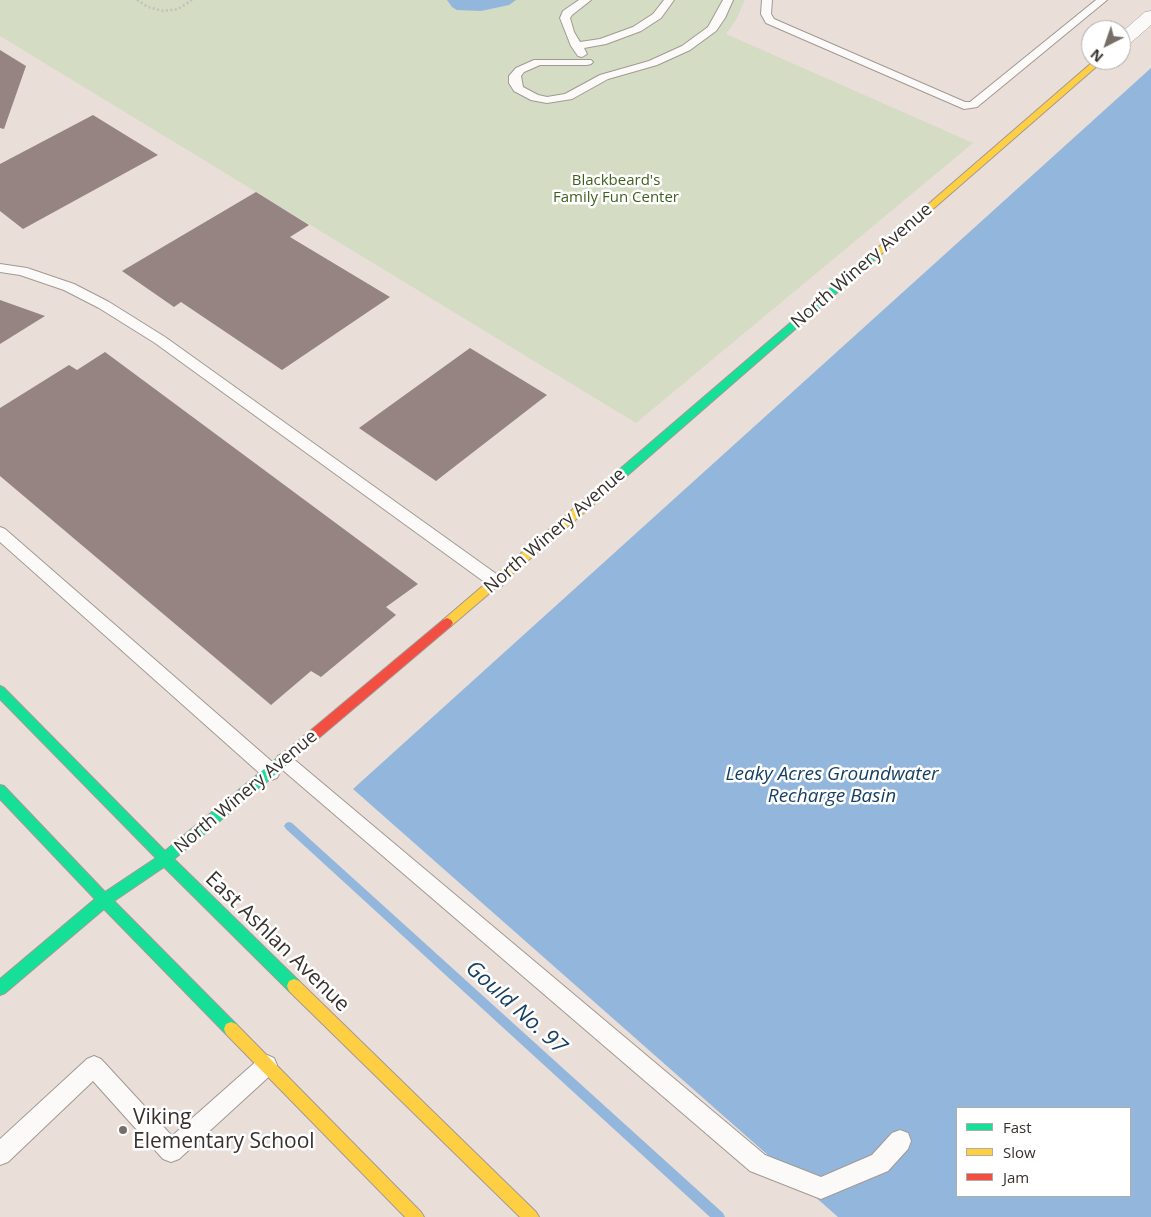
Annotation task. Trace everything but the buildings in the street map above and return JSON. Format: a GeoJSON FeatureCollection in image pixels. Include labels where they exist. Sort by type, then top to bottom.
{"type":"FeatureCollection","features":[{"type":"Feature","properties":{"kind":"street"},"geometry":{"type":"LineString","coordinates":[[1131,33],[1151,16]]}},
{"type":"Feature","properties":{"kind":"street","name":"North Winery Avenue"},"geometry":{"type":"LineString","coordinates":[[0,988],[104,900],[165,859],[496,582],[1088,70]]}},
{"type":"Feature","properties":{"kind":"street","name":"East Ashlan Avenue"},"geometry":{"type":"LineString","coordinates":[[0,691],[165,859],[531,1217]]}},
{"type":"Feature","properties":{"kind":"street"},"geometry":{"type":"LineString","coordinates":[[0,790],[104,900],[416,1217]]}},
{"type":"Feature","properties":{"kind":"lane"},"geometry":{"type":"LineString","coordinates":[[586,0],[567,13],[565,23],[576,46],[588,62],[604,77]]}},
{"type":"Feature","properties":{"kind":"lane"},"geometry":{"type":"LineString","coordinates":[[576,46],[602,42],[637,29],[657,16],[669,0]]}},
{"type":"Feature","properties":{"kind":"lane"},"geometry":{"type":"LineString","coordinates":[[588,62],[538,62],[520,70],[515,76],[515,83],[518,89],[535,98],[558,99],[577,92],[604,77],[653,63],[686,48],[712,29],[720,18],[728,0]]}},
{"type":"Feature","properties":{"kind":"lane"},"geometry":{"type":"LineString","coordinates":[[767,0],[766,14],[770,21],[964,106],[973,105],[1102,0]]}},
{"type":"Feature","properties":{"kind":"lane"},"geometry":{"type":"LineString","coordinates":[[0,268],[22,271],[69,287],[104,305],[160,340],[496,582]]}},
{"type":"Feature","properties":{"kind":"lane"},"geometry":{"type":"LineString","coordinates":[[0,533],[277,766],[758,1163],[821,1188],[880,1163],[900,1141]]}},
{"type":"Feature","properties":{"kind":"lane"},"geometry":{"type":"LineString","coordinates":[[0,1154],[94,1066],[171,1151],[267,1065]]}},
{"type":"Feature","properties":{"kind":"path"},"geometry":{"type":"LineString","coordinates":[[137,0],[148,7],[164,11],[178,9],[192,0]]}},
{"type":"Feature","properties":{"kind":"green space","name":"Blackbeard's Family Fun Center"},"geometry":{"type":"Polygon","coordinates":[[[0,0],[745,0],[736,20],[726,34],[973,143],[636,423],[0,36],[0,0]]]}},
{"type":"Feature","properties":{"kind":"water"},"geometry":{"type":"Polygon","coordinates":[[[447,0],[516,0],[509,5],[481,11],[457,10],[447,0]]]}},
{"type":"Feature","properties":{"kind":"water","name":"Leaky Acres Groundwater Recharge Basin"},"geometry":{"type":"Polygon","coordinates":[[[1151,68],[1151,1217],[838,1217],[353,789],[1151,68]]]}},
{"type":"Feature","properties":{"kind":"waterway","name":"Gould No. 97"},"geometry":{"type":"LineString","coordinates":[[289,826],[719,1217]]}},
{"type":"Feature","properties":{"kind":"traffic: fast"},"geometry":{"type":"LineString","coordinates":[[610,484],[876,254]]}},
{"type":"Feature","properties":{"kind":"traffic: fast"},"geometry":{"type":"LineString","coordinates":[[0,691],[165,859],[294,986]]}},
{"type":"Feature","properties":{"kind":"traffic: fast"},"geometry":{"type":"LineString","coordinates":[[0,988],[104,900],[165,859],[290,755]]}},
{"type":"Feature","properties":{"kind":"traffic: fast"},"geometry":{"type":"LineString","coordinates":[[0,790],[104,900],[231,1029]]}},
{"type":"Feature","properties":{"kind":"traffic: slow"},"geometry":{"type":"LineString","coordinates":[[876,254],[1088,70]]}},
{"type":"Feature","properties":{"kind":"traffic: slow"},"geometry":{"type":"LineString","coordinates":[[447,623],[610,484]]}},
{"type":"Feature","properties":{"kind":"traffic: slow"},"geometry":{"type":"LineString","coordinates":[[294,986],[531,1217]]}},
{"type":"Feature","properties":{"kind":"traffic: slow"},"geometry":{"type":"LineString","coordinates":[[231,1029],[416,1217]]}},
{"type":"Feature","properties":{"kind":"traffic: jam"},"geometry":{"type":"LineString","coordinates":[[290,755],[447,623]]}},
{"type":"Feature","properties":{"kind":"place","name":"Viking Elementary School"},"geometry":{"type":"Point","coordinates":[123,1130]}}]}
